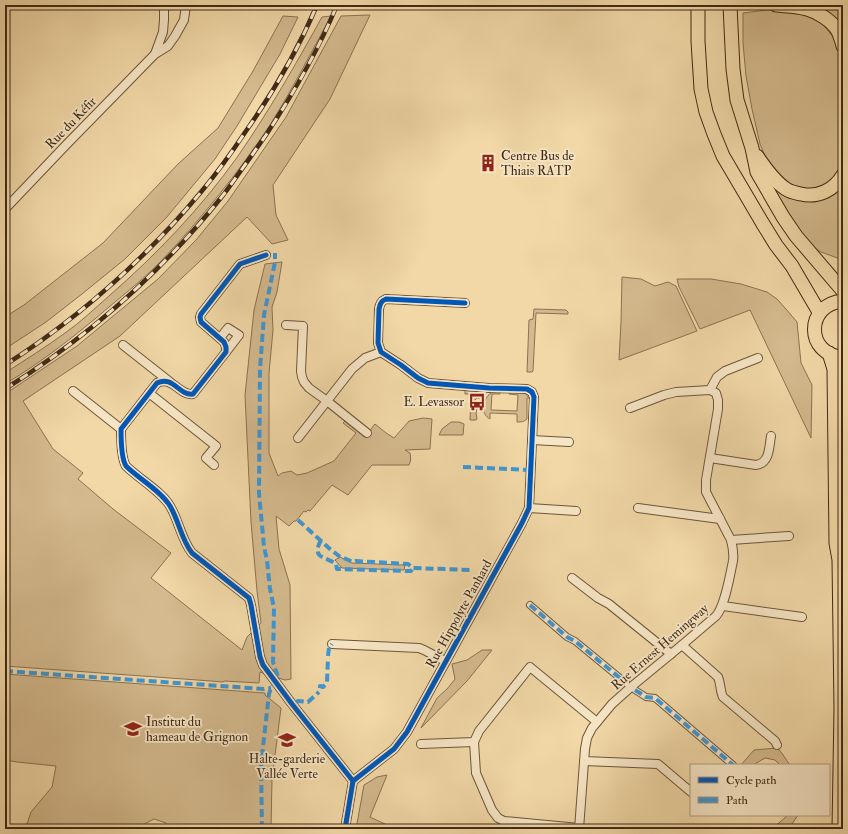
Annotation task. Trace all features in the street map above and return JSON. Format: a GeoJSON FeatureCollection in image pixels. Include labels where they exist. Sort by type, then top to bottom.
{"type":"FeatureCollection","features":[{"type":"Feature","properties":{"kind":"main road"},"geometry":{"type":"LineString","coordinates":[[698,5],[698,41],[701,89],[706,112],[714,134],[724,156],[759,217],[776,245],[792,266],[820,312]]}},
{"type":"Feature","properties":{"kind":"main road"},"geometry":{"type":"LineString","coordinates":[[730,5],[732,69],[737,100],[758,172],[783,217],[796,236],[843,291]]}},
{"type":"Feature","properties":{"kind":"main road"},"geometry":{"type":"LineString","coordinates":[[776,5],[808,9],[823,17],[838,30],[843,46]]}},
{"type":"Feature","properties":{"kind":"main road"},"geometry":{"type":"LineString","coordinates":[[752,148],[776,181],[786,189],[796,193],[808,196],[824,193],[835,186],[843,175]]}},
{"type":"Feature","properties":{"kind":"main road"},"geometry":{"type":"LineString","coordinates":[[843,301],[824,307],[816,317],[814,330],[818,344],[823,349],[833,355],[843,356]]}},
{"type":"Feature","properties":{"kind":"main road"},"geometry":{"type":"LineString","coordinates":[[829,353],[834,369],[836,543],[839,560],[841,708],[839,829]]}},
{"type":"Feature","properties":{"kind":"street","name":"Rue du Kéfir"},"geometry":{"type":"LineString","coordinates":[[155,54],[163,32],[164,5]]}},
{"type":"Feature","properties":{"kind":"street","name":"Rue du Kéfir"},"geometry":{"type":"LineString","coordinates":[[5,209],[155,54],[168,46],[184,20],[186,5]]}},
{"type":"Feature","properties":{"kind":"street"},"geometry":{"type":"LineString","coordinates":[[226,352],[224,342],[202,324],[200,320],[201,314],[240,264],[266,255]]}},
{"type":"Feature","properties":{"kind":"street"},"geometry":{"type":"LineString","coordinates":[[298,438],[352,369],[365,358],[381,352],[378,343],[379,305],[384,300],[465,303]]}},
{"type":"Feature","properties":{"kind":"street"},"geometry":{"type":"LineString","coordinates":[[286,325],[303,326],[301,371],[302,377],[308,388],[367,433]]}},
{"type":"Feature","properties":{"kind":"street"},"geometry":{"type":"LineString","coordinates":[[123,345],[170,382],[188,394],[193,394],[238,336],[228,328],[220,338]]}},
{"type":"Feature","properties":{"kind":"street","name":"Rue Hippolyte Panhard"},"geometry":{"type":"LineString","coordinates":[[353,781],[394,749],[407,732],[529,508],[534,397],[532,392],[527,389],[489,388],[428,383],[402,364],[381,352]]}},
{"type":"Feature","properties":{"kind":"street"},"geometry":{"type":"LineString","coordinates":[[630,408],[676,392],[710,390],[717,377],[725,371],[758,358]]}},
{"type":"Feature","properties":{"kind":"street"},"geometry":{"type":"LineString","coordinates":[[170,382],[157,383],[121,429],[124,464],[166,500],[192,553],[249,598],[260,657],[263,665],[353,781],[345,829]]}},
{"type":"Feature","properties":{"kind":"street","name":"Rue Ernest Hemingway"},"geometry":{"type":"LineString","coordinates":[[579,828],[585,749],[587,738],[592,728],[612,704],[716,616],[722,606],[733,562],[734,549],[731,540],[706,492],[706,480],[718,409],[716,393],[710,390]]}},
{"type":"Feature","properties":{"kind":"street"},"geometry":{"type":"LineString","coordinates":[[73,392],[121,429]]}},
{"type":"Feature","properties":{"kind":"street"},"geometry":{"type":"LineString","coordinates":[[149,393],[216,446],[206,458],[214,465]]}},
{"type":"Feature","properties":{"kind":"street"},"geometry":{"type":"LineString","coordinates":[[710,458],[756,465],[762,464],[767,458],[771,436]]}},
{"type":"Feature","properties":{"kind":"street"},"geometry":{"type":"LineString","coordinates":[[532,440],[569,442]]}},
{"type":"Feature","properties":{"kind":"street"},"geometry":{"type":"LineString","coordinates":[[529,508],[576,511]]}},
{"type":"Feature","properties":{"kind":"street"},"geometry":{"type":"LineString","coordinates":[[638,508],[720,519]]}},
{"type":"Feature","properties":{"kind":"street"},"geometry":{"type":"LineString","coordinates":[[731,540],[789,536]]}},
{"type":"Feature","properties":{"kind":"street"},"geometry":{"type":"LineString","coordinates":[[572,578],[598,598],[609,604],[671,654]]}},
{"type":"Feature","properties":{"kind":"street"},"geometry":{"type":"LineString","coordinates":[[530,605],[567,637],[575,640],[626,683]]}},
{"type":"Feature","properties":{"kind":"street"},"geometry":{"type":"LineString","coordinates":[[722,606],[802,617]]}},
{"type":"Feature","properties":{"kind":"street"},"geometry":{"type":"LineString","coordinates":[[332,644],[419,648],[445,661]]}},
{"type":"Feature","properties":{"kind":"street"},"geometry":{"type":"LineString","coordinates":[[682,645],[718,677],[721,694],[723,697],[775,741],[777,745]]}},
{"type":"Feature","properties":{"kind":"street"},"geometry":{"type":"LineString","coordinates":[[579,828],[504,821],[498,818],[492,810],[476,773],[474,742],[479,731],[530,667],[597,722]]}},
{"type":"Feature","properties":{"kind":"street"},"geometry":{"type":"LineString","coordinates":[[635,690],[646,697],[655,698],[732,764]]}},
{"type":"Feature","properties":{"kind":"street"},"geometry":{"type":"LineString","coordinates":[[421,744],[474,742]]}},
{"type":"Feature","properties":{"kind":"street"},"geometry":{"type":"LineString","coordinates":[[584,761],[658,764],[690,791]]}},
{"type":"Feature","properties":{"kind":"shaded area"},"geometry":{"type":"Polygon","coordinates":[[[835,5],[843,6],[843,27],[841,23],[821,7],[835,5]]]}},
{"type":"Feature","properties":{"kind":"shaded area"},"geometry":{"type":"Polygon","coordinates":[[[767,10],[790,10],[814,18],[822,23],[834,38],[839,48],[842,75],[842,161],[837,174],[831,183],[814,189],[797,188],[775,173],[760,144],[746,76],[743,43],[743,13],[767,10]]]}},
{"type":"Feature","properties":{"kind":"shaded area"},"geometry":{"type":"Polygon","coordinates":[[[370,15],[330,99],[273,185],[276,215],[288,240],[272,244],[247,217],[120,336],[23,401],[53,449],[83,473],[78,479],[113,509],[171,553],[151,578],[242,650],[247,637],[261,623],[251,522],[245,395],[254,310],[265,264],[282,262],[277,292],[272,307],[273,330],[269,373],[269,453],[278,476],[282,473],[291,471],[297,475],[307,473],[334,461],[356,433],[343,423],[345,421],[365,437],[375,424],[394,438],[409,421],[423,418],[432,419],[430,449],[405,450],[410,453],[411,459],[409,465],[372,465],[348,495],[332,485],[310,511],[304,511],[296,521],[289,526],[276,516],[279,549],[290,585],[291,679],[285,680],[260,672],[259,683],[223,682],[5,666],[5,394],[77,346],[158,279],[196,240],[228,201],[286,117],[341,16],[370,15]]]}},
{"type":"Feature","properties":{"kind":"shaded area"},"geometry":{"type":"Polygon","coordinates":[[[283,16],[298,17],[280,54],[237,126],[215,159],[166,218],[125,259],[82,294],[46,322],[5,349],[5,317],[24,305],[103,243],[178,164],[218,128],[253,71],[283,16]]]}},
{"type":"Feature","properties":{"kind":"shaded area"},"geometry":{"type":"Polygon","coordinates":[[[331,16],[294,85],[270,125],[232,178],[177,244],[130,290],[85,327],[29,369],[5,384],[5,373],[82,320],[144,264],[194,212],[224,175],[261,122],[322,17],[331,16]]]}},
{"type":"Feature","properties":{"kind":"shaded area"},"geometry":{"type":"Polygon","coordinates":[[[774,185],[815,201],[830,196],[838,191],[843,185],[843,260],[821,252],[805,239],[774,193],[774,185]]]}},
{"type":"Feature","properties":{"kind":"shaded area"},"geometry":{"type":"Polygon","coordinates":[[[622,277],[641,279],[655,286],[668,282],[676,286],[697,331],[619,360],[622,277]]]}},
{"type":"Feature","properties":{"kind":"shaded area"},"geometry":{"type":"Polygon","coordinates":[[[677,279],[711,279],[741,284],[767,292],[777,299],[797,322],[801,363],[812,385],[811,438],[750,310],[700,329],[679,287],[677,279]]]}},
{"type":"Feature","properties":{"kind":"shaded area"},"geometry":{"type":"Polygon","coordinates":[[[534,309],[566,310],[568,314],[536,313],[533,371],[527,372],[529,320],[533,319],[534,309]]]}},
{"type":"Feature","properties":{"kind":"shaded area"},"geometry":{"type":"Polygon","coordinates":[[[465,389],[482,390],[483,392],[480,398],[475,400],[474,405],[477,406],[476,420],[470,420],[471,394],[465,394],[465,389]]]}},
{"type":"Feature","properties":{"kind":"shaded area"},"geometry":{"type":"Polygon","coordinates":[[[500,390],[500,394],[492,394],[491,410],[517,411],[518,395],[509,394],[510,391],[525,393],[529,398],[527,398],[527,419],[517,422],[517,414],[490,413],[490,419],[487,417],[483,406],[484,403],[491,393],[500,390]]]}},
{"type":"Feature","properties":{"kind":"shaded area"},"geometry":{"type":"Polygon","coordinates":[[[451,422],[459,422],[464,424],[463,435],[439,435],[442,429],[451,422]]]}},
{"type":"Feature","properties":{"kind":"shaded area"},"geometry":{"type":"Polygon","coordinates":[[[340,557],[352,563],[405,565],[404,570],[342,568],[335,560],[340,557]]]}},
{"type":"Feature","properties":{"kind":"shaded area"},"geometry":{"type":"Polygon","coordinates":[[[482,650],[492,650],[467,681],[421,728],[437,698],[455,679],[452,664],[467,660],[482,650]]]}},
{"type":"Feature","properties":{"kind":"shaded area","name":"Institut du hameau de Grignon"},"geometry":{"type":"Polygon","coordinates":[[[5,674],[265,693],[265,695],[281,708],[272,779],[271,829],[168,829],[166,823],[154,819],[137,829],[26,829],[31,812],[52,787],[56,766],[5,760],[5,674]]]}},
{"type":"Feature","properties":{"kind":"shaded area"},"geometry":{"type":"Polygon","coordinates":[[[777,748],[789,764],[779,764],[775,760],[765,758],[755,764],[742,764],[754,750],[777,748]]]}},
{"type":"Feature","properties":{"kind":"shaded area"},"geometry":{"type":"Polygon","coordinates":[[[387,775],[370,817],[387,825],[386,829],[356,829],[364,785],[377,777],[387,775]]]}},
{"type":"Feature","properties":{"kind":"shaded area"},"geometry":{"type":"Polygon","coordinates":[[[787,816],[797,816],[792,824],[791,829],[772,829],[787,816]]]}},
{"type":"Feature","properties":{"kind":"railway"},"geometry":{"type":"LineString","coordinates":[[5,365],[59,328],[110,286],[180,217],[219,170],[256,116],[294,54],[317,5]]}},
{"type":"Feature","properties":{"kind":"railway"},"geometry":{"type":"LineString","coordinates":[[5,389],[36,369],[95,325],[123,301],[176,250],[224,194],[276,120],[313,56],[337,5]]}},
{"type":"Feature","properties":{"kind":"marked path"},"geometry":{"type":"LineString","coordinates":[[262,829],[261,764],[269,694],[278,677],[273,662],[274,608],[264,547],[259,493],[260,369],[264,315],[275,262],[275,253]]}},
{"type":"Feature","properties":{"kind":"marked path"},"geometry":{"type":"LineString","coordinates":[[463,467],[531,470]]}},
{"type":"Feature","properties":{"kind":"marked path"},"geometry":{"type":"LineString","coordinates":[[298,520],[339,556],[353,562],[408,564],[413,568],[472,570]]}},
{"type":"Feature","properties":{"kind":"marked path"},"geometry":{"type":"LineString","coordinates":[[321,540],[318,546],[318,554],[336,564],[337,569],[411,571],[413,568]]}},
{"type":"Feature","properties":{"kind":"marked path"},"geometry":{"type":"LineString","coordinates":[[530,605],[567,637],[575,641],[626,683]]}},
{"type":"Feature","properties":{"kind":"marked path"},"geometry":{"type":"LineString","coordinates":[[328,656],[329,648],[332,644]]}},
{"type":"Feature","properties":{"kind":"marked path"},"geometry":{"type":"LineString","coordinates":[[320,688],[320,686],[323,687],[327,682],[328,658]]}},
{"type":"Feature","properties":{"kind":"marked path"},"geometry":{"type":"LineString","coordinates":[[5,671],[264,689],[271,688]]}},
{"type":"Feature","properties":{"kind":"marked path"},"geometry":{"type":"LineString","coordinates":[[635,690],[646,697],[655,698],[732,764]]}},
{"type":"Feature","properties":{"kind":"marked path"},"geometry":{"type":"LineString","coordinates":[[296,702],[308,702],[319,692]]}},
{"type":"Feature","properties":{"kind":"cycle path"},"geometry":{"type":"LineString","coordinates":[[266,255],[240,264],[201,314],[201,322],[224,342],[226,352],[193,394],[184,392],[172,383],[163,381],[157,383],[121,429],[122,453],[126,466],[156,490],[170,506],[185,542],[192,553],[249,598],[260,657],[263,665],[353,781]]}},
{"type":"Feature","properties":{"kind":"cycle path"},"geometry":{"type":"LineString","coordinates":[[345,829],[353,781],[394,749],[407,732],[529,508],[534,397],[532,392],[527,389],[489,388],[428,383],[418,378],[381,352],[378,343],[379,309],[381,303],[386,299],[465,303]]}},
{"type":"Feature","properties":{"kind":"place","name":"Centre Bus de Thiais RATP"},"geometry":{"type":"Point","coordinates":[488,163]}},
{"type":"Feature","properties":{"kind":"place","name":"E. Levassor"},"geometry":{"type":"Point","coordinates":[477,402]}},
{"type":"Feature","properties":{"kind":"place","name":"Institut du hameau de Grignon"},"geometry":{"type":"Point","coordinates":[133,729]}},
{"type":"Feature","properties":{"kind":"place","name":"Halte-garderie Vallée Verte"},"geometry":{"type":"Point","coordinates":[287,740]}}]}
